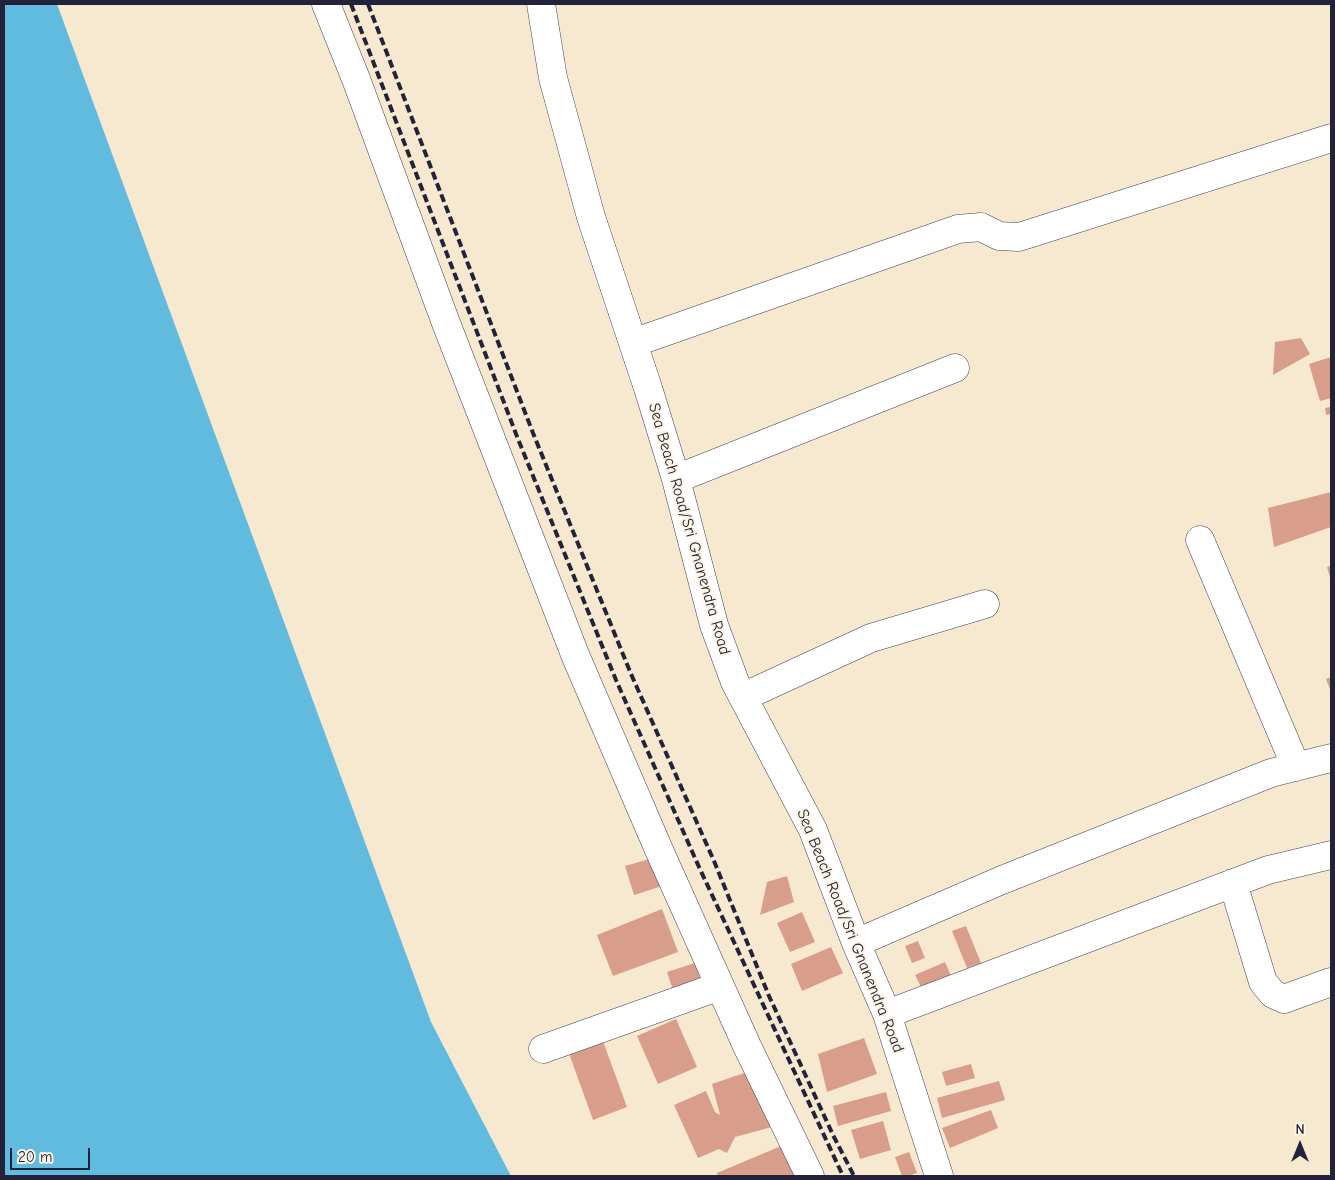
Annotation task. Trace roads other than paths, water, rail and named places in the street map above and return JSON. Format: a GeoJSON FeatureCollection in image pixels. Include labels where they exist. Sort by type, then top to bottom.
{"type":"FeatureCollection","features":[{"type":"Feature","properties":{"kind":"street"},"geometry":{"type":"LineString","coordinates":[[326,4],[356,79],[446,323],[576,657],[720,986],[810,1176]]}},
{"type":"Feature","properties":{"kind":"street","name":"Sea Beach Road/Sri Gnanendra Road"},"geometry":{"type":"LineString","coordinates":[[541,4],[555,87],[591,217],[676,479],[714,625],[743,697],[813,830],[856,944],[887,1014],[939,1176]]}},
{"type":"Feature","properties":{"kind":"street"},"geometry":{"type":"LineString","coordinates":[[633,343],[958,229],[981,227],[1000,236],[1019,237],[1331,138]]}},
{"type":"Feature","properties":{"kind":"street"},"geometry":{"type":"LineString","coordinates":[[676,479],[954,368]]}},
{"type":"Feature","properties":{"kind":"street"},"geometry":{"type":"LineString","coordinates":[[1200,540],[1296,767]]}},
{"type":"Feature","properties":{"kind":"street"},"geometry":{"type":"LineString","coordinates":[[743,697],[871,638],[985,604]]}},
{"type":"Feature","properties":{"kind":"street"},"geometry":{"type":"LineString","coordinates":[[856,944],[1002,880],[1271,773],[1331,758]]}},
{"type":"Feature","properties":{"kind":"street"},"geometry":{"type":"LineString","coordinates":[[887,1014],[1268,870],[1331,856]]}},
{"type":"Feature","properties":{"kind":"street"},"geometry":{"type":"LineString","coordinates":[[1233,883],[1263,982],[1273,994],[1284,999],[1331,982]]}},
{"type":"Feature","properties":{"kind":"street"},"geometry":{"type":"LineString","coordinates":[[543,1049],[720,986]]}},
{"type":"Feature","properties":{"kind":"water"},"geometry":{"type":"Polygon","coordinates":[[[4,4],[57,4],[431,1022],[511,1176],[4,1176],[4,4]]]}},
{"type":"Feature","properties":{"kind":"railway"},"geometry":{"type":"LineString","coordinates":[[351,4],[518,439],[616,680],[699,867],[843,1176]]}},
{"type":"Feature","properties":{"kind":"railway"},"geometry":{"type":"LineString","coordinates":[[368,4],[533,433],[631,674],[714,861],[769,996],[854,1176]]}}]}
